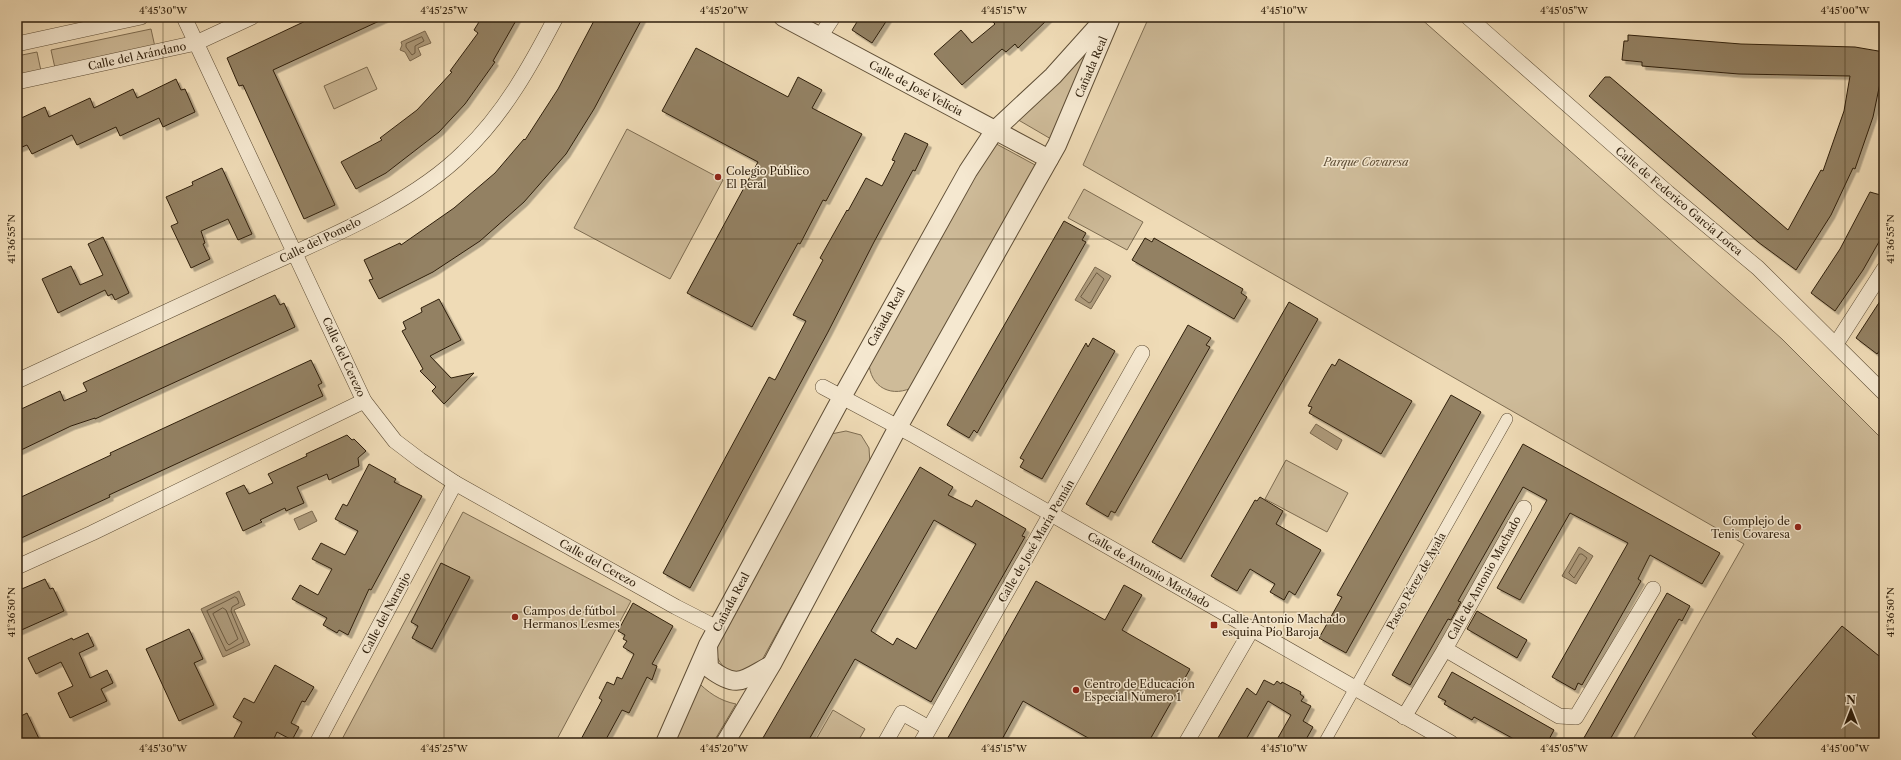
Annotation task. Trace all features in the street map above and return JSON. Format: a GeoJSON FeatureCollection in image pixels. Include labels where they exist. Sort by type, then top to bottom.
{"type":"FeatureCollection","features":[{"type":"Feature","properties":{"kind":"street"},"geometry":{"type":"LineString","coordinates":[[17,44],[141,17]]}},
{"type":"Feature","properties":{"kind":"street","name":"Calle del Cerezo"},"geometry":{"type":"LineString","coordinates":[[184,17],[364,401],[395,441],[420,460],[455,483],[676,607],[717,628]]}},
{"type":"Feature","properties":{"kind":"street","name":"Calle del Arándano"},"geometry":{"type":"LineString","coordinates":[[17,82],[196,43],[252,17]]}},
{"type":"Feature","properties":{"kind":"street","name":"Calle del Pomelo"},"geometry":{"type":"LineString","coordinates":[[17,381],[349,228],[424,185],[464,152],[499,112],[531,64],[556,17]]}},
{"type":"Feature","properties":{"kind":"street","name":"Calle de José Velicia"},"geometry":{"type":"LineString","coordinates":[[783,17],[1049,159]]}},
{"type":"Feature","properties":{"kind":"street"},"geometry":{"type":"LineString","coordinates":[[820,37],[833,17]]}},
{"type":"Feature","properties":{"kind":"street","name":"Cañada Real"},"geometry":{"type":"LineString","coordinates":[[665,743],[708,645],[842,397],[968,170],[995,130],[1053,76],[1097,28],[1103,17]]}},
{"type":"Feature","properties":{"kind":"street","name":"Cañada Real"},"geometry":{"type":"LineString","coordinates":[[725,743],[772,664],[898,427],[1049,159],[1064,129],[1112,17]]}},
{"type":"Feature","properties":{"kind":"street","name":"Calle de Federico García Lorca"},"geometry":{"type":"LineString","coordinates":[[1468,17],[1668,193],[1758,268],[1884,393]]}},
{"type":"Feature","properties":{"kind":"street"},"geometry":{"type":"LineString","coordinates":[[1836,344],[1884,269]]}},
{"type":"Feature","properties":{"kind":"street","name":"Calle de José María Pemán"},"geometry":{"type":"LineString","coordinates":[[921,743],[1142,353]]}},
{"type":"Feature","properties":{"kind":"street","name":"Calle de Antonio Machado"},"geometry":{"type":"LineString","coordinates":[[823,387],[915,436],[1451,743]]}},
{"type":"Feature","properties":{"kind":"street"},"geometry":{"type":"LineString","coordinates":[[17,567],[92,533],[364,401]]}},
{"type":"Feature","properties":{"kind":"street","name":"Paseo Pérez de Ayala"},"geometry":{"type":"LineString","coordinates":[[1324,743],[1507,419]]}},
{"type":"Feature","properties":{"kind":"street","name":"Calle del Naranjo"},"geometry":{"type":"LineString","coordinates":[[317,743],[455,483]]}},
{"type":"Feature","properties":{"kind":"street","name":"Calle de Antonio Machado"},"geometry":{"type":"LineString","coordinates":[[1404,717],[1445,649],[1524,508]]}},
{"type":"Feature","properties":{"kind":"street","name":"Calle de Antonio Machado"},"geometry":{"type":"LineString","coordinates":[[1445,649],[1559,716],[1576,717],[1653,589]]}},
{"type":"Feature","properties":{"kind":"street"},"geometry":{"type":"LineString","coordinates":[[1186,743],[1252,629]]}},
{"type":"Feature","properties":{"kind":"street","name":"Cañada Real"},"geometry":{"type":"LineString","coordinates":[[708,645],[709,668],[724,680],[739,682],[772,664]]}},
{"type":"Feature","properties":{"kind":"street"},"geometry":{"type":"LineString","coordinates":[[885,743],[902,713],[930,728]]}},
{"type":"Feature","properties":{"kind":"green space","name":"Parque Covaresa"},"geometry":{"type":"Polygon","coordinates":[[[1149,17],[1419,17],[1782,339],[1884,441],[1884,743],[1631,743],[1744,544],[1083,165],[1149,17]]]}},
{"type":"Feature","properties":{"kind":"green space"},"geometry":{"type":"Polygon","coordinates":[[[1103,23],[1051,139],[1015,118],[1103,23]]]}},
{"type":"Feature","properties":{"kind":"green space"},"geometry":{"type":"Polygon","coordinates":[[[151,29],[155,47],[55,68],[51,50],[151,29]]]}},
{"type":"Feature","properties":{"kind":"green space"},"geometry":{"type":"Polygon","coordinates":[[[37,52],[41,71],[17,76],[17,56],[37,52]]]}},
{"type":"Feature","properties":{"kind":"green space"},"geometry":{"type":"Polygon","coordinates":[[[367,67],[377,89],[334,109],[324,86],[367,67]]]}},
{"type":"Feature","properties":{"kind":"green space"},"geometry":{"type":"Polygon","coordinates":[[[627,129],[723,180],[670,279],[574,228],[627,129]]]}},
{"type":"Feature","properties":{"kind":"green space"},"geometry":{"type":"Polygon","coordinates":[[[991,141],[1037,166],[915,386],[907,390],[891,391],[878,384],[873,378],[869,361],[991,141]]]}},
{"type":"Feature","properties":{"kind":"green space"},"geometry":{"type":"Polygon","coordinates":[[[1084,189],[1143,222],[1127,250],[1068,218],[1084,189]]]}},
{"type":"Feature","properties":{"kind":"green space"},"geometry":{"type":"Polygon","coordinates":[[[846,431],[861,435],[869,448],[870,464],[762,660],[743,671],[736,672],[726,669],[716,655],[713,643],[831,434],[846,431]]]}},
{"type":"Feature","properties":{"kind":"green space"},"geometry":{"type":"Polygon","coordinates":[[[1286,460],[1348,493],[1327,532],[1265,499],[1286,460]]]}},
{"type":"Feature","properties":{"kind":"green space","name":"Campos de fútbol Hermanos Lesmes"},"geometry":{"type":"Polygon","coordinates":[[[463,512],[631,601],[555,743],[340,743],[463,512]]]}},
{"type":"Feature","properties":{"kind":"green space"},"geometry":{"type":"Polygon","coordinates":[[[696,680],[714,695],[725,701],[736,704],[713,743],[669,743],[696,680]]]}},
{"type":"Feature","properties":{"kind":"green space"},"geometry":{"type":"Polygon","coordinates":[[[833,710],[865,729],[857,743],[814,743],[833,710]]]}},
{"type":"Feature","properties":{"kind":"water"},"geometry":{"type":"Polygon","coordinates":[[[425,31],[431,43],[418,48],[421,55],[410,61],[405,52],[400,50],[402,45],[401,42],[425,31]]]}},
{"type":"Feature","properties":{"kind":"water"},"geometry":{"type":"Polygon","coordinates":[[[1095,267],[1111,276],[1091,309],[1075,300],[1095,267]]]}},
{"type":"Feature","properties":{"kind":"water"},"geometry":{"type":"Polygon","coordinates":[[[1316,424],[1342,440],[1337,450],[1310,433],[1316,424]]]}},
{"type":"Feature","properties":{"kind":"water"},"geometry":{"type":"Polygon","coordinates":[[[312,511],[317,521],[299,530],[294,519],[312,511]]]}},
{"type":"Feature","properties":{"kind":"water"},"geometry":{"type":"Polygon","coordinates":[[[1579,547],[1593,556],[1576,584],[1562,576],[1579,547]]]}},
{"type":"Feature","properties":{"kind":"water"},"geometry":{"type":"Polygon","coordinates":[[[239,591],[245,605],[234,610],[250,645],[223,657],[201,609],[239,591]]]}},
{"type":"Feature","properties":{"kind":"building"},"geometry":{"type":"Polygon","coordinates":[[[314,17],[388,17],[273,70],[335,205],[304,219],[243,85],[239,86],[227,58],[314,17]]]}},
{"type":"Feature","properties":{"kind":"building"},"geometry":{"type":"Polygon","coordinates":[[[482,17],[518,17],[493,61],[495,62],[465,104],[439,132],[386,173],[356,189],[341,162],[382,140],[380,138],[417,110],[452,72],[450,71],[478,33],[474,30],[482,17]]]}},
{"type":"Feature","properties":{"kind":"building"},"geometry":{"type":"Polygon","coordinates":[[[596,17],[643,17],[594,109],[566,154],[524,202],[480,241],[433,272],[379,299],[369,280],[373,279],[364,260],[400,243],[401,245],[454,208],[495,173],[524,139],[525,140],[558,89],[596,17]]]}},
{"type":"Feature","properties":{"kind":"building"},"geometry":{"type":"Polygon","coordinates":[[[860,17],[889,17],[872,43],[852,30],[860,17]]]}},
{"type":"Feature","properties":{"kind":"building"},"geometry":{"type":"Polygon","coordinates":[[[988,17],[1050,17],[1018,48],[1015,44],[1006,52],[1002,49],[962,85],[934,54],[961,30],[972,43],[995,24],[988,17]]]}},
{"type":"Feature","properties":{"kind":"building"},"geometry":{"type":"Polygon","coordinates":[[[1628,35],[1741,44],[1855,47],[1884,52],[1884,64],[1873,117],[1855,169],[1853,168],[1831,215],[1796,270],[1758,242],[1589,96],[1605,77],[1610,77],[1788,230],[1821,170],[1823,171],[1844,111],[1850,76],[1739,74],[1642,66],[1642,62],[1622,60],[1624,41],[1628,41],[1628,35]]]}},
{"type":"Feature","properties":{"kind":"building"},"geometry":{"type":"Polygon","coordinates":[[[696,48],[788,97],[798,77],[822,90],[812,108],[862,134],[826,201],[823,200],[800,244],[798,243],[752,327],[687,293],[758,162],[662,111],[696,48]]]}},
{"type":"Feature","properties":{"kind":"building"},"geometry":{"type":"Polygon","coordinates":[[[176,79],[181,90],[185,89],[195,112],[163,127],[159,118],[120,136],[116,127],[77,145],[72,135],[32,154],[27,145],[17,149],[17,120],[45,107],[49,117],[90,98],[94,108],[133,89],[137,98],[176,79]]]}},
{"type":"Feature","properties":{"kind":"building"},"geometry":{"type":"Polygon","coordinates":[[[905,133],[928,144],[915,171],[913,170],[874,242],[828,332],[690,588],[663,573],[769,377],[775,380],[806,321],[793,315],[823,260],[820,258],[866,178],[882,186],[895,161],[892,160],[905,133]]]}},
{"type":"Feature","properties":{"kind":"building"},"geometry":{"type":"Polygon","coordinates":[[[222,168],[252,234],[238,240],[228,219],[201,231],[205,243],[203,244],[210,259],[191,268],[171,226],[178,223],[166,197],[193,185],[192,182],[222,168]]]}},
{"type":"Feature","properties":{"kind":"building"},"geometry":{"type":"Polygon","coordinates":[[[1870,192],[1884,196],[1884,233],[1863,270],[1835,311],[1811,293],[1840,249],[1870,192]]]}},
{"type":"Feature","properties":{"kind":"building"},"geometry":{"type":"Polygon","coordinates":[[[1064,221],[1086,233],[1082,240],[1086,242],[977,433],[974,430],[969,438],[947,425],[1064,221]]]}},
{"type":"Feature","properties":{"kind":"building"},"geometry":{"type":"Polygon","coordinates":[[[103,237],[129,293],[115,300],[112,294],[108,296],[105,290],[58,313],[42,279],[71,266],[80,285],[103,275],[88,244],[103,237]]]}},
{"type":"Feature","properties":{"kind":"building"},"geometry":{"type":"Polygon","coordinates":[[[1145,238],[1152,242],[1154,238],[1243,289],[1241,293],[1247,297],[1234,319],[1132,260],[1145,238]]]}},
{"type":"Feature","properties":{"kind":"building"},"geometry":{"type":"Polygon","coordinates":[[[275,295],[280,305],[284,303],[295,327],[95,419],[71,426],[17,452],[17,411],[60,391],[64,401],[87,391],[83,383],[275,295]]]}},
{"type":"Feature","properties":{"kind":"building"},"geometry":{"type":"Polygon","coordinates":[[[1884,295],[1884,345],[1877,354],[1856,338],[1884,295]]]}},
{"type":"Feature","properties":{"kind":"building"},"geometry":{"type":"Polygon","coordinates":[[[439,299],[461,340],[430,356],[451,378],[474,373],[444,404],[432,391],[436,387],[420,371],[423,369],[402,331],[406,329],[403,322],[422,312],[421,308],[439,299]]]}},
{"type":"Feature","properties":{"kind":"building"},"geometry":{"type":"Polygon","coordinates":[[[1289,302],[1318,319],[1181,559],[1152,542],[1289,302]]]}},
{"type":"Feature","properties":{"kind":"building"},"geometry":{"type":"Polygon","coordinates":[[[1188,325],[1211,338],[1206,345],[1210,347],[1115,513],[1111,511],[1108,517],[1086,504],[1188,325]]]}},
{"type":"Feature","properties":{"kind":"building"},"geometry":{"type":"Polygon","coordinates":[[[1093,338],[1115,351],[1042,479],[1020,467],[1024,460],[1020,458],[1086,343],[1088,347],[1093,338]]]}},
{"type":"Feature","properties":{"kind":"building"},"geometry":{"type":"Polygon","coordinates":[[[1339,359],[1412,401],[1381,454],[1309,413],[1312,407],[1308,406],[1332,364],[1335,366],[1339,359]]]}},
{"type":"Feature","properties":{"kind":"building"},"geometry":{"type":"Polygon","coordinates":[[[311,360],[322,383],[318,385],[323,396],[109,495],[110,497],[17,540],[17,499],[111,455],[110,453],[311,360]]]}},
{"type":"Feature","properties":{"kind":"building"},"geometry":{"type":"Polygon","coordinates":[[[1451,395],[1481,412],[1346,653],[1319,638],[1342,597],[1337,595],[1451,395]]]}},
{"type":"Feature","properties":{"kind":"building"},"geometry":{"type":"Polygon","coordinates":[[[347,435],[352,440],[354,439],[366,451],[358,458],[359,466],[329,480],[327,474],[297,487],[304,503],[286,511],[285,508],[260,520],[262,522],[243,531],[226,493],[244,485],[249,494],[273,483],[268,474],[347,435]]]}},
{"type":"Feature","properties":{"kind":"building"},"geometry":{"type":"Polygon","coordinates":[[[1523,444],[1720,553],[1702,584],[1650,555],[1638,579],[1641,581],[1582,685],[1578,683],[1575,690],[1552,677],[1628,543],[1570,513],[1520,600],[1497,588],[1547,500],[1523,487],[1458,601],[1461,602],[1451,620],[1448,619],[1410,685],[1392,675],[1523,444]]]}},
{"type":"Feature","properties":{"kind":"building"},"geometry":{"type":"Polygon","coordinates":[[[369,464],[396,479],[394,482],[422,496],[371,590],[369,589],[348,635],[339,630],[337,633],[323,625],[327,618],[292,599],[300,585],[318,595],[332,569],[312,559],[321,543],[345,555],[358,531],[335,519],[343,504],[347,506],[369,464]]]}},
{"type":"Feature","properties":{"kind":"building"},"geometry":{"type":"Polygon","coordinates":[[[920,467],[953,487],[948,495],[972,507],[976,500],[1026,529],[1022,536],[1025,537],[931,702],[855,659],[807,743],[760,743],[920,467]],[[934,520],[871,631],[893,645],[897,638],[916,649],[976,544],[934,520]]]}},
{"type":"Feature","properties":{"kind":"building"},"geometry":{"type":"Polygon","coordinates":[[[1260,497],[1283,511],[1276,524],[1321,550],[1295,595],[1289,591],[1284,600],[1270,592],[1275,584],[1250,569],[1237,591],[1211,576],[1255,500],[1257,501],[1260,497]]]}},
{"type":"Feature","properties":{"kind":"building"},"geometry":{"type":"Polygon","coordinates":[[[441,563],[470,577],[432,649],[412,638],[418,626],[411,622],[441,563]]]}},
{"type":"Feature","properties":{"kind":"building"},"geometry":{"type":"Polygon","coordinates":[[[45,579],[50,589],[53,588],[64,611],[17,632],[17,591],[45,579]]]}},
{"type":"Feature","properties":{"kind":"building","name":"Centro de Educación Especial Número 1"},"geometry":{"type":"Polygon","coordinates":[[[1036,581],[1105,620],[1124,585],[1142,595],[1122,630],[1190,669],[1148,743],[1097,743],[1023,701],[1000,743],[945,743],[1036,581]]]}},
{"type":"Feature","properties":{"kind":"building"},"geometry":{"type":"Polygon","coordinates":[[[1667,593],[1690,606],[1682,621],[1679,619],[1608,743],[1581,743],[1667,593]]]}},
{"type":"Feature","properties":{"kind":"building"},"geometry":{"type":"Polygon","coordinates":[[[633,603],[673,626],[652,664],[657,666],[652,680],[647,677],[629,713],[622,710],[604,743],[579,743],[602,700],[599,698],[607,682],[614,685],[617,677],[622,679],[634,654],[623,647],[627,641],[623,639],[625,635],[618,631],[633,603]]]}},
{"type":"Feature","properties":{"kind":"building"},"geometry":{"type":"Polygon","coordinates":[[[1477,611],[1527,640],[1517,658],[1467,629],[1477,611]]]}},
{"type":"Feature","properties":{"kind":"building"},"geometry":{"type":"Polygon","coordinates":[[[1842,626],[1884,660],[1884,739],[1881,743],[1763,743],[1752,734],[1842,626]]]}},
{"type":"Feature","properties":{"kind":"building"},"geometry":{"type":"Polygon","coordinates":[[[189,629],[203,659],[194,663],[214,705],[179,721],[146,649],[189,629]]]}},
{"type":"Feature","properties":{"kind":"building"},"geometry":{"type":"Polygon","coordinates":[[[88,633],[94,646],[79,653],[90,678],[107,670],[113,683],[101,689],[107,701],[70,718],[58,693],[73,686],[61,662],[36,674],[28,658],[72,638],[73,640],[88,633]]]}},
{"type":"Feature","properties":{"kind":"building"},"geometry":{"type":"Polygon","coordinates":[[[275,665],[314,687],[305,702],[302,701],[291,723],[299,727],[292,740],[277,732],[272,743],[231,743],[242,722],[233,717],[244,698],[254,703],[275,665]]]}},
{"type":"Feature","properties":{"kind":"building"},"geometry":{"type":"Polygon","coordinates":[[[1452,672],[1554,730],[1547,743],[1521,743],[1474,717],[1472,720],[1444,704],[1446,701],[1438,697],[1452,672]]]}},
{"type":"Feature","properties":{"kind":"building"},"geometry":{"type":"Polygon","coordinates":[[[1264,680],[1274,685],[1277,681],[1281,684],[1282,682],[1301,692],[1300,694],[1304,697],[1301,701],[1311,706],[1303,721],[1313,727],[1304,743],[1275,743],[1291,715],[1268,701],[1244,743],[1215,743],[1247,688],[1256,695],[1264,680]]]}},
{"type":"Feature","properties":{"kind":"building"},"geometry":{"type":"Polygon","coordinates":[[[27,713],[41,743],[17,743],[17,718],[27,713]]]}},
{"type":"Feature","properties":{"kind":"place","name":"Colegio Público El Peral"},"geometry":{"type":"Point","coordinates":[718,177]}},
{"type":"Feature","properties":{"kind":"place","name":"Complejo de Tenis Covaresa"},"geometry":{"type":"Point","coordinates":[1798,527]}},
{"type":"Feature","properties":{"kind":"place","name":"Campos de fútbol Hermanos Lesmes"},"geometry":{"type":"Point","coordinates":[515,617]}},
{"type":"Feature","properties":{"kind":"place","name":"Calle Antonio Machado esquina Pío Baroja"},"geometry":{"type":"Point","coordinates":[1214,625]}},
{"type":"Feature","properties":{"kind":"place","name":"Centro de Educación Especial Número 1"},"geometry":{"type":"Point","coordinates":[1076,690]}}]}
